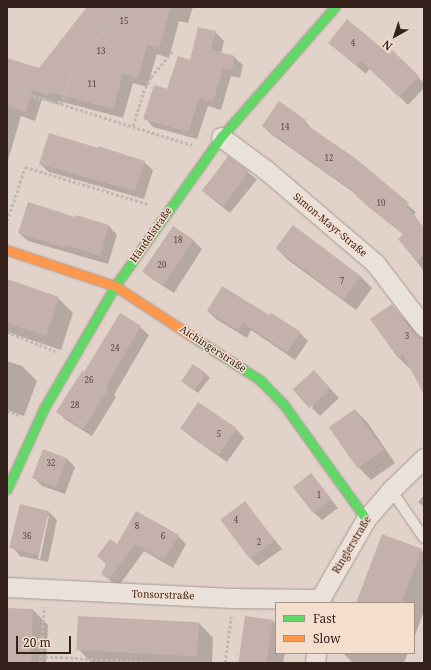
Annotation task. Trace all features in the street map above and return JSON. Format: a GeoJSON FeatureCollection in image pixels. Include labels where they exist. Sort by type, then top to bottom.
{"type":"FeatureCollection","features":[{"type":"Feature","properties":{"kind":"street","name":"Händelstraße"},"geometry":{"type":"LineString","coordinates":[[7,489],[44,408],[116,286],[221,137],[335,7]]}},
{"type":"Feature","properties":{"kind":"street","name":"Simon-Mayr-Straße"},"geometry":{"type":"LineString","coordinates":[[221,137],[266,170],[375,263],[424,327]]}},
{"type":"Feature","properties":{"kind":"street","name":"Aichingerstraße"},"geometry":{"type":"LineString","coordinates":[[7,250],[116,286],[260,380],[284,405],[366,519]]}},
{"type":"Feature","properties":{"kind":"street","name":"Ringlerstraße"},"geometry":{"type":"LineString","coordinates":[[320,601],[366,519],[391,490],[424,458]]}},
{"type":"Feature","properties":{"kind":"street","name":"Tonsorstraße"},"geometry":{"type":"LineString","coordinates":[[7,587],[45,590],[320,601]]}},
{"type":"Feature","properties":{"kind":"lane"},"geometry":{"type":"LineString","coordinates":[[391,490],[424,538]]}},
{"type":"Feature","properties":{"kind":"path"},"geometry":{"type":"LineString","coordinates":[[61,104],[70,76],[121,7]]}},
{"type":"Feature","properties":{"kind":"path"},"geometry":{"type":"LineString","coordinates":[[133,126],[151,77],[173,51]]}},
{"type":"Feature","properties":{"kind":"path"},"geometry":{"type":"LineString","coordinates":[[14,90],[196,146]]}},
{"type":"Feature","properties":{"kind":"path"},"geometry":{"type":"LineString","coordinates":[[7,221],[25,167],[150,205]]}},
{"type":"Feature","properties":{"kind":"path"},"geometry":{"type":"LineString","coordinates":[[7,332],[58,352]]}},
{"type":"Feature","properties":{"kind":"path"},"geometry":{"type":"LineString","coordinates":[[7,411],[19,416]]}},
{"type":"Feature","properties":{"kind":"path"},"geometry":{"type":"LineString","coordinates":[[40,663],[45,590]]}},
{"type":"Feature","properties":{"kind":"path"},"geometry":{"type":"LineString","coordinates":[[225,663],[232,598]]}},
{"type":"Feature","properties":{"kind":"path"},"geometry":{"type":"LineString","coordinates":[[40,656],[162,663]]}},
{"type":"Feature","properties":{"kind":"building"},"geometry":{"type":"Polygon","coordinates":[[[87,7],[171,7],[159,48],[147,45],[138,78],[123,73],[113,109],[49,92],[47,95],[32,90],[26,112],[7,106],[7,58],[39,68],[87,7]]]}},
{"type":"Feature","properties":{"kind":"building"},"geometry":{"type":"Polygon","coordinates":[[[347,19],[389,54],[392,50],[419,76],[399,97],[361,61],[357,66],[328,43],[347,19]]]}},
{"type":"Feature","properties":{"kind":"building"},"geometry":{"type":"Polygon","coordinates":[[[198,27],[216,31],[211,50],[235,56],[232,70],[223,68],[213,102],[199,98],[188,132],[143,119],[154,85],[167,89],[178,56],[190,60],[198,27]]]}},
{"type":"Feature","properties":{"kind":"building"},"geometry":{"type":"Polygon","coordinates":[[[279,101],[306,120],[304,123],[355,158],[409,203],[406,206],[424,228],[424,255],[416,261],[398,239],[403,234],[356,196],[357,194],[262,126],[279,101]]]}},
{"type":"Feature","properties":{"kind":"building"},"geometry":{"type":"Polygon","coordinates":[[[49,133],[98,148],[98,146],[145,161],[135,191],[39,164],[49,133]]]}},
{"type":"Feature","properties":{"kind":"building"},"geometry":{"type":"Polygon","coordinates":[[[228,156],[249,171],[224,206],[203,191],[228,156]]]}},
{"type":"Feature","properties":{"kind":"building"},"geometry":{"type":"Polygon","coordinates":[[[28,202],[75,217],[76,215],[109,225],[100,256],[66,245],[65,248],[18,233],[28,202]]]}},
{"type":"Feature","properties":{"kind":"building"},"geometry":{"type":"Polygon","coordinates":[[[293,225],[361,276],[343,299],[276,248],[293,225]]]}},
{"type":"Feature","properties":{"kind":"building"},"geometry":{"type":"Polygon","coordinates":[[[173,226],[194,240],[163,286],[142,272],[173,226]]]}},
{"type":"Feature","properties":{"kind":"building"},"geometry":{"type":"Polygon","coordinates":[[[7,279],[59,297],[46,336],[7,323],[7,279]]]}},
{"type":"Feature","properties":{"kind":"building"},"geometry":{"type":"Polygon","coordinates":[[[222,286],[269,315],[271,313],[301,332],[287,352],[243,323],[238,330],[207,311],[222,286]]]}},
{"type":"Feature","properties":{"kind":"building"},"geometry":{"type":"Polygon","coordinates":[[[392,304],[415,334],[424,339],[424,395],[403,354],[398,358],[370,319],[392,304]]]}},
{"type":"Feature","properties":{"kind":"building"},"geometry":{"type":"Polygon","coordinates":[[[120,313],[141,326],[106,386],[109,388],[83,429],[56,412],[82,371],[84,372],[120,313]]]}},
{"type":"Feature","properties":{"kind":"building"},"geometry":{"type":"Polygon","coordinates":[[[193,364],[206,373],[194,390],[181,381],[193,364]]]}},
{"type":"Feature","properties":{"kind":"building"},"geometry":{"type":"Polygon","coordinates":[[[314,370],[331,389],[309,408],[292,389],[314,370]]]}},
{"type":"Feature","properties":{"kind":"building"},"geometry":{"type":"Polygon","coordinates":[[[198,402],[237,428],[219,455],[180,429],[198,402]]]}},
{"type":"Feature","properties":{"kind":"building"},"geometry":{"type":"Polygon","coordinates":[[[355,409],[384,450],[357,468],[329,427],[355,409]]]}},
{"type":"Feature","properties":{"kind":"building"},"geometry":{"type":"Polygon","coordinates":[[[43,449],[67,458],[56,487],[32,478],[43,449]]]}},
{"type":"Feature","properties":{"kind":"building"},"geometry":{"type":"Polygon","coordinates":[[[311,473],[331,499],[313,513],[293,487],[311,473]]]}},
{"type":"Feature","properties":{"kind":"building"},"geometry":{"type":"Polygon","coordinates":[[[245,501],[274,540],[250,559],[220,520],[245,501]]]}},
{"type":"Feature","properties":{"kind":"building"},"geometry":{"type":"Polygon","coordinates":[[[20,504],[49,511],[38,555],[9,548],[20,504]]]}},
{"type":"Feature","properties":{"kind":"building"},"geometry":{"type":"Polygon","coordinates":[[[136,511],[179,535],[164,560],[135,544],[109,579],[101,574],[106,564],[97,556],[110,539],[117,544],[136,511]]]}},
{"type":"Feature","properties":{"kind":"building"},"geometry":{"type":"Polygon","coordinates":[[[382,534],[422,549],[401,602],[356,602],[382,534]]]}},
{"type":"Feature","properties":{"kind":"building"},"geometry":{"type":"Polygon","coordinates":[[[7,608],[33,609],[31,663],[7,663],[7,608]]]}},
{"type":"Feature","properties":{"kind":"building"},"geometry":{"type":"Polygon","coordinates":[[[78,616],[199,622],[197,656],[76,650],[78,616]]]}},
{"type":"Feature","properties":{"kind":"building"},"geometry":{"type":"Polygon","coordinates":[[[245,616],[273,620],[267,663],[238,663],[245,616]]]}},
{"type":"Feature","properties":{"kind":"traffic: fast"},"geometry":{"type":"LineString","coordinates":[[7,489],[44,408],[115,286],[221,137],[335,7]]}},
{"type":"Feature","properties":{"kind":"traffic: fast"},"geometry":{"type":"LineString","coordinates":[[196,339],[260,380],[284,405],[366,519]]}},
{"type":"Feature","properties":{"kind":"traffic: slow"},"geometry":{"type":"LineString","coordinates":[[7,250],[115,286],[196,339]]}}]}
